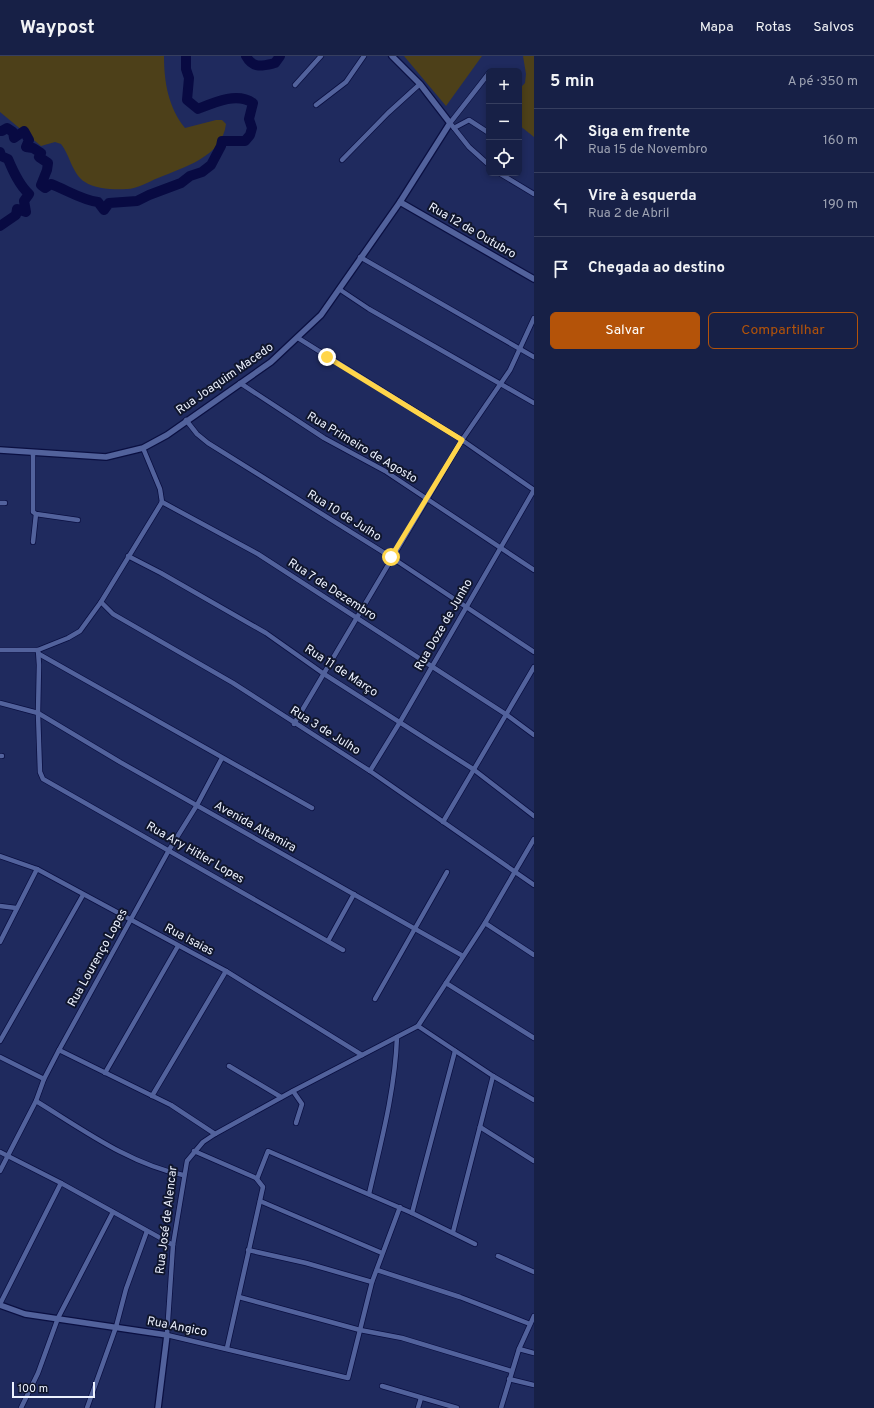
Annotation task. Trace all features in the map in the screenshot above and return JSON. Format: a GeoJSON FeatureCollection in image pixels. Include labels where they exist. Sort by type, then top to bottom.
{"type":"FeatureCollection","features":[{"type":"Feature","properties":{"kind":"street"},"geometry":{"type":"LineString","coordinates":[[295,85],[321,56]]}},
{"type":"Feature","properties":{"kind":"street"},"geometry":{"type":"LineString","coordinates":[[316,105],[346,82],[364,56]]}},
{"type":"Feature","properties":{"kind":"street"},"geometry":{"type":"LineString","coordinates":[[392,56],[420,84],[470,147],[486,162]]}},
{"type":"Feature","properties":{"kind":"street"},"geometry":{"type":"LineString","coordinates":[[452,125],[486,77]]}},
{"type":"Feature","properties":{"kind":"street"},"geometry":{"type":"LineString","coordinates":[[342,160],[388,113],[420,84]]}},
{"type":"Feature","properties":{"kind":"street"},"geometry":{"type":"LineString","coordinates":[[452,125],[469,120],[486,131]]}},
{"type":"Feature","properties":{"kind":"street","name":"Rua Joaquim Macedo"},"geometry":{"type":"LineString","coordinates":[[0,450],[106,457],[143,448],[167,434],[271,362],[321,316],[360,257],[400,202],[452,125]]}},
{"type":"Feature","properties":{"kind":"street"},"geometry":{"type":"LineString","coordinates":[[505,176],[534,194]]}},
{"type":"Feature","properties":{"kind":"street","name":"Rua 12 de Outubro"},"geometry":{"type":"LineString","coordinates":[[400,202],[534,279]]}},
{"type":"Feature","properties":{"kind":"street"},"geometry":{"type":"LineString","coordinates":[[360,257],[534,357]]}},
{"type":"Feature","properties":{"kind":"street"},"geometry":{"type":"LineString","coordinates":[[339,289],[369,309],[534,403]]}},
{"type":"Feature","properties":{"kind":"street"},"geometry":{"type":"LineString","coordinates":[[294,724],[358,618],[391,557],[462,440],[484,406],[502,384],[534,318]]}},
{"type":"Feature","properties":{"kind":"street"},"geometry":{"type":"LineString","coordinates":[[298,338],[462,440],[534,490]]}},
{"type":"Feature","properties":{"kind":"street","name":"Rua Primeiro de Agosto"},"geometry":{"type":"LineString","coordinates":[[240,383],[324,438],[385,471],[534,570]]}},
{"type":"Feature","properties":{"kind":"street","name":"Rua 10 de Julho"},"geometry":{"type":"LineString","coordinates":[[186,420],[197,434],[208,443],[391,557],[534,652]]}},
{"type":"Feature","properties":{"kind":"street"},"geometry":{"type":"LineString","coordinates":[[38,652],[75,635],[101,602],[162,502],[160,489],[143,448]]}},
{"type":"Feature","properties":{"kind":"street"},"geometry":{"type":"LineString","coordinates":[[33,453],[33,542]]}},
{"type":"Feature","properties":{"kind":"street","name":"Rua Doze de Junho"},"geometry":{"type":"LineString","coordinates":[[370,771],[400,722],[534,490]]}},
{"type":"Feature","properties":{"kind":"street","name":"Rua 7 de Dezembro"},"geometry":{"type":"LineString","coordinates":[[162,502],[258,554],[507,715],[534,735]]}},
{"type":"Feature","properties":{"kind":"street"},"geometry":{"type":"LineString","coordinates":[[34,513],[78,520]]}},
{"type":"Feature","properties":{"kind":"street","name":"Rua 11 de Março"},"geometry":{"type":"LineString","coordinates":[[128,556],[162,573],[242,619],[324,674],[473,769],[534,816]]}},
{"type":"Feature","properties":{"kind":"street","name":"Rua 3 de Julho"},"geometry":{"type":"LineString","coordinates":[[101,602],[114,614],[233,683],[294,724],[370,771],[534,886]]}},
{"type":"Feature","properties":{"kind":"street"},"geometry":{"type":"LineString","coordinates":[[0,650],[38,652],[312,808]]}},
{"type":"Feature","properties":{"kind":"street"},"geometry":{"type":"LineString","coordinates":[[38,652],[38,712]]}},
{"type":"Feature","properties":{"kind":"street"},"geometry":{"type":"LineString","coordinates":[[443,822],[534,667]]}},
{"type":"Feature","properties":{"kind":"street","name":"Avenida Altamira"},"geometry":{"type":"LineString","coordinates":[[0,703],[38,712],[197,805],[464,956]]}},
{"type":"Feature","properties":{"kind":"street","name":"Rua Ary Hitler Lopes"},"geometry":{"type":"LineString","coordinates":[[38,712],[40,772],[47,781],[343,950]]}},
{"type":"Feature","properties":{"kind":"street","name":"Rua Lourenço Lopes"},"geometry":{"type":"LineString","coordinates":[[0,1171],[36,1102],[44,1079],[59,1050],[169,850],[197,805],[222,758]]}},
{"type":"Feature","properties":{"kind":"street"},"geometry":{"type":"LineString","coordinates":[[534,839],[485,923],[418,1026],[493,1076],[534,1100]]}},
{"type":"Feature","properties":{"kind":"street","name":"Rua Isaias"},"geometry":{"type":"LineString","coordinates":[[0,856],[37,869],[226,971],[362,1054]]}},
{"type":"Feature","properties":{"kind":"street"},"geometry":{"type":"LineString","coordinates":[[0,942],[37,869]]}},
{"type":"Feature","properties":{"kind":"street"},"geometry":{"type":"LineString","coordinates":[[375,999],[447,872]]}},
{"type":"Feature","properties":{"kind":"street"},"geometry":{"type":"LineString","coordinates":[[328,941],[354,894]]}},
{"type":"Feature","properties":{"kind":"street"},"geometry":{"type":"LineString","coordinates":[[0,1041],[84,895]]}},
{"type":"Feature","properties":{"kind":"street"},"geometry":{"type":"LineString","coordinates":[[0,906],[16,908]]}},
{"type":"Feature","properties":{"kind":"street"},"geometry":{"type":"LineString","coordinates":[[485,923],[534,955]]}},
{"type":"Feature","properties":{"kind":"street"},"geometry":{"type":"LineString","coordinates":[[105,1073],[178,946]]}},
{"type":"Feature","properties":{"kind":"street"},"geometry":{"type":"LineString","coordinates":[[152,1096],[226,971]]}},
{"type":"Feature","properties":{"kind":"street"},"geometry":{"type":"LineString","coordinates":[[446,983],[534,1038]]}},
{"type":"Feature","properties":{"kind":"street","name":"Rua José de Alencar"},"geometry":{"type":"LineString","coordinates":[[158,1408],[167,1335],[173,1246],[186,1161],[194,1151],[215,1134],[281,1097],[418,1026]]}},
{"type":"Feature","properties":{"kind":"street"},"geometry":{"type":"LineString","coordinates":[[369,1194],[387,1113],[396,1061],[397,1037]]}},
{"type":"Feature","properties":{"kind":"street"},"geometry":{"type":"LineString","coordinates":[[59,1050],[171,1105],[215,1134]]}},
{"type":"Feature","properties":{"kind":"street"},"geometry":{"type":"LineString","coordinates":[[412,1213],[455,1051]]}},
{"type":"Feature","properties":{"kind":"street"},"geometry":{"type":"LineString","coordinates":[[0,1057],[44,1079]]}},
{"type":"Feature","properties":{"kind":"street"},"geometry":{"type":"LineString","coordinates":[[229,1066],[281,1097]]}},
{"type":"Feature","properties":{"kind":"street"},"geometry":{"type":"LineString","coordinates":[[453,1232],[493,1076]]}},
{"type":"Feature","properties":{"kind":"street"},"geometry":{"type":"LineString","coordinates":[[293,1091],[302,1104],[296,1123]]}},
{"type":"Feature","properties":{"kind":"street"},"geometry":{"type":"LineString","coordinates":[[36,1102],[132,1158],[166,1171],[183,1175]]}},
{"type":"Feature","properties":{"kind":"street"},"geometry":{"type":"LineString","coordinates":[[480,1126],[534,1161]]}},
{"type":"Feature","properties":{"kind":"street"},"geometry":{"type":"LineString","coordinates":[[194,1151],[257,1179],[263,1187],[227,1348]]}},
{"type":"Feature","properties":{"kind":"street"},"geometry":{"type":"LineString","coordinates":[[257,1179],[268,1151],[400,1207],[475,1244]]}},
{"type":"Feature","properties":{"kind":"street"},"geometry":{"type":"LineString","coordinates":[[0,1152],[62,1183],[173,1246]]}},
{"type":"Feature","properties":{"kind":"street"},"geometry":{"type":"LineString","coordinates":[[0,1304],[62,1183]]}},
{"type":"Feature","properties":{"kind":"street"},"geometry":{"type":"LineString","coordinates":[[260,1201],[382,1253]]}},
{"type":"Feature","properties":{"kind":"street"},"geometry":{"type":"LineString","coordinates":[[360,1330],[372,1282],[400,1207]]}},
{"type":"Feature","properties":{"kind":"street"},"geometry":{"type":"LineString","coordinates":[[21,1408],[38,1373],[58,1318],[113,1212]]}},
{"type":"Feature","properties":{"kind":"street"},"geometry":{"type":"LineString","coordinates":[[87,1408],[116,1327],[126,1289],[147,1231]]}},
{"type":"Feature","properties":{"kind":"street"},"geometry":{"type":"LineString","coordinates":[[248,1250],[306,1263],[372,1282]]}},
{"type":"Feature","properties":{"kind":"street"},"geometry":{"type":"LineString","coordinates":[[498,1256],[534,1272]]}},
{"type":"Feature","properties":{"kind":"street"},"geometry":{"type":"LineString","coordinates":[[377,1270],[452,1295],[530,1324]]}},
{"type":"Feature","properties":{"kind":"street"},"geometry":{"type":"LineString","coordinates":[[239,1297],[360,1330],[402,1338],[511,1371]]}},
{"type":"Feature","properties":{"kind":"street","name":"Rua Angico"},"geometry":{"type":"LineString","coordinates":[[0,1304],[25,1314],[167,1335],[227,1348],[348,1378],[360,1330]]}},
{"type":"Feature","properties":{"kind":"street"},"geometry":{"type":"LineString","coordinates":[[501,1408],[511,1371],[534,1316]]}},
{"type":"Feature","properties":{"kind":"street"},"geometry":{"type":"LineString","coordinates":[[519,1350],[534,1353]]}},
{"type":"Feature","properties":{"kind":"street"},"geometry":{"type":"LineString","coordinates":[[509,1379],[534,1386]]}},
{"type":"Feature","properties":{"kind":"street"},"geometry":{"type":"LineString","coordinates":[[382,1386],[457,1408]]}},
{"type":"Feature","properties":{"kind":"street"},"geometry":{"type":"LineString","coordinates":[[418,1408],[421,1398]]}},
{"type":"Feature","properties":{"kind":"shaded area"},"geometry":{"type":"Polygon","coordinates":[[[0,56],[164,56],[168,94],[179,120],[185,128],[216,120],[222,120],[226,124],[223,135],[210,153],[190,165],[139,187],[131,189],[117,189],[94,186],[85,182],[77,174],[61,144],[55,142],[41,146],[0,112],[0,56]]]}},
{"type":"Feature","properties":{"kind":"shaded area"},"geometry":{"type":"Polygon","coordinates":[[[404,56],[482,56],[446,106],[404,56]]]}},
{"type":"Feature","properties":{"kind":"shaded area"},"geometry":{"type":"Polygon","coordinates":[[[523,56],[534,56],[534,137],[522,127],[522,86],[525,83],[526,74],[523,56]]]}},
{"type":"Feature","properties":{"kind":"waterway"},"geometry":{"type":"LineString","coordinates":[[0,131],[7,128],[13,132],[14,138],[24,131],[29,140],[26,147],[33,148],[41,153],[39,157],[48,163],[41,185],[45,188],[51,184],[80,197],[98,202],[104,210],[109,203],[137,201],[181,183],[190,176],[202,172],[211,165],[222,141],[245,141],[250,135],[252,128],[249,119],[253,103],[240,98],[233,98],[219,101],[198,109],[187,100],[189,78],[186,69],[186,56]]}},
{"type":"Feature","properties":{"kind":"waterway"},"geometry":{"type":"LineString","coordinates":[[246,56],[252,63],[258,66],[275,63],[280,56]]}},
{"type":"Feature","properties":{"kind":"waterway"},"geometry":{"type":"LineString","coordinates":[[0,152],[1,156],[8,159],[19,182],[29,194],[24,201],[26,212],[17,209],[16,215],[0,226]]}},
{"type":"Feature","properties":{"kind":"route"},"geometry":{"type":"LineString","coordinates":[[327,357],[462,440],[391,557]]}}]}
